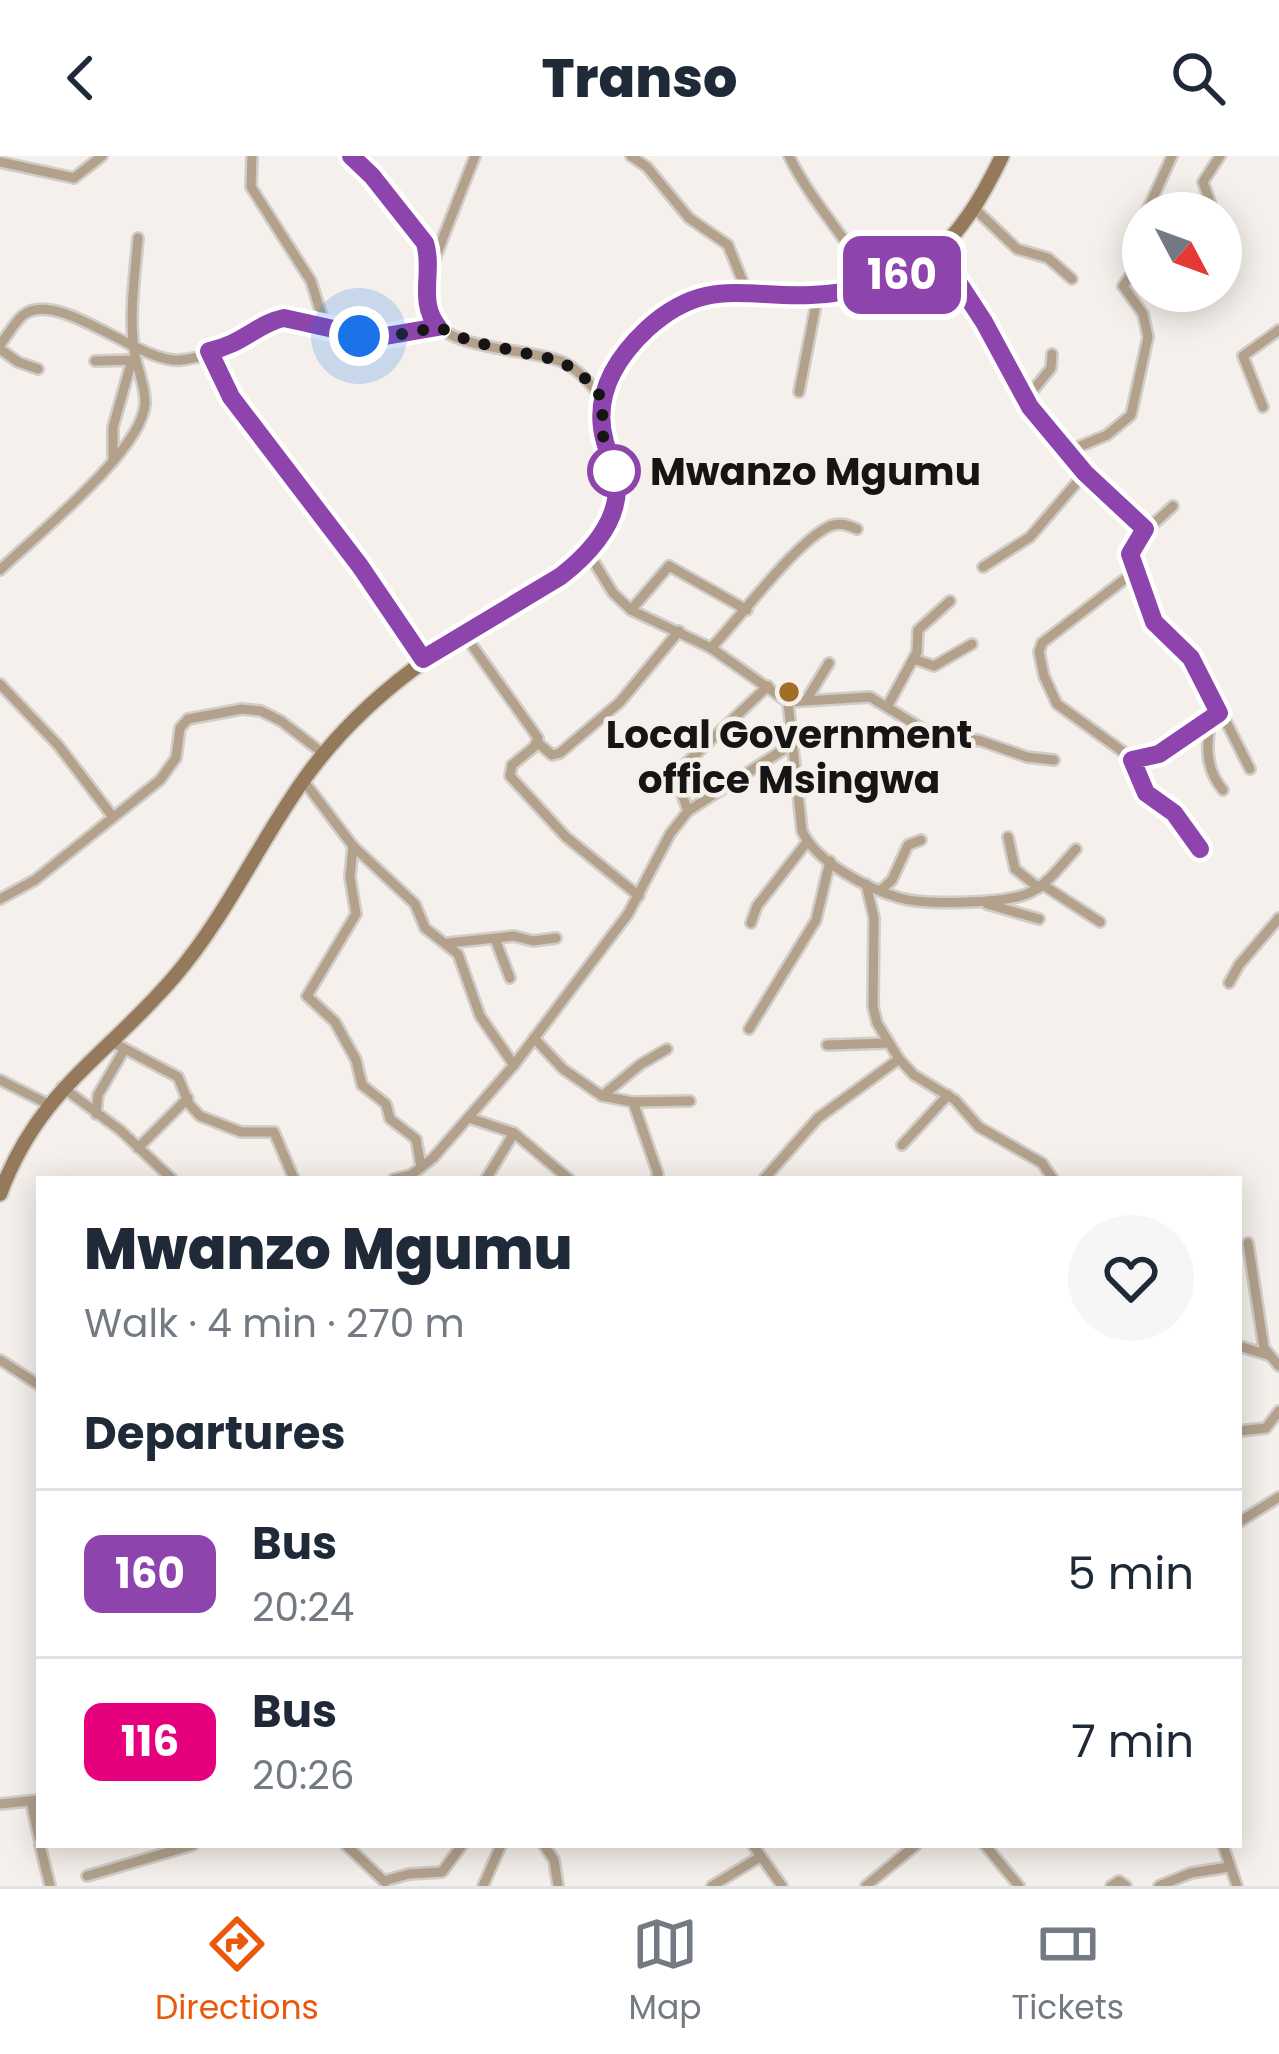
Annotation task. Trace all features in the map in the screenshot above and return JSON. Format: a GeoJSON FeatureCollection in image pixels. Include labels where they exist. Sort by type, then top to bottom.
{"type":"FeatureCollection","features":[{"type":"Feature","properties":{"kind":"street"},"geometry":{"type":"LineString","coordinates":[[0,162],[74,178],[102,156]]}},
{"type":"Feature","properties":{"kind":"street"},"geometry":{"type":"LineString","coordinates":[[252,156],[250,187],[311,281],[325,326]]}},
{"type":"Feature","properties":{"kind":"street"},"geometry":{"type":"LineString","coordinates":[[351,156],[425,243],[426,304],[438,327]]}},
{"type":"Feature","properties":{"kind":"street"},"geometry":{"type":"LineString","coordinates":[[429,271],[475,156]]}},
{"type":"Feature","properties":{"kind":"street"},"geometry":{"type":"LineString","coordinates":[[789,156],[873,284]]}},
{"type":"Feature","properties":{"kind":"street"},"geometry":{"type":"LineString","coordinates":[[96,1114],[98,1095],[118,1046],[210,930],[324,754],[362,712],[423,659],[561,576],[588,553],[609,522],[617,487],[603,436],[602,398],[619,361],[652,324],[703,297],[746,290],[818,294],[906,274],[939,253],[975,208],[1002,156]]}},
{"type":"Feature","properties":{"kind":"street"},"geometry":{"type":"LineString","coordinates":[[1155,192],[1172,156]]}},
{"type":"Feature","properties":{"kind":"street"},"geometry":{"type":"LineString","coordinates":[[1207,192],[1203,182],[1220,156]]}},
{"type":"Feature","properties":{"kind":"street"},"geometry":{"type":"LineString","coordinates":[[637,158],[681,210],[728,245],[746,290]]}},
{"type":"Feature","properties":{"kind":"street"},"geometry":{"type":"LineString","coordinates":[[975,208],[1018,249],[1048,258],[1072,279]]}},
{"type":"Feature","properties":{"kind":"street"},"geometry":{"type":"LineString","coordinates":[[0,570],[71,505],[113,458],[143,413],[144,395],[133,346],[138,238]]}},
{"type":"Feature","properties":{"kind":"street"},"geometry":{"type":"LineString","coordinates":[[939,253],[984,322],[1025,399],[1085,473],[1146,531]]}},
{"type":"Feature","properties":{"kind":"street"},"geometry":{"type":"LineString","coordinates":[[799,392],[818,294]]}},
{"type":"Feature","properties":{"kind":"street"},"geometry":{"type":"LineString","coordinates":[[38,370],[0,347],[26,313],[38,310],[87,322],[167,360],[235,345],[274,320],[295,319],[374,338],[438,327],[470,341],[561,361],[602,398]]}},
{"type":"Feature","properties":{"kind":"street"},"geometry":{"type":"LineString","coordinates":[[1066,452],[1125,423],[1134,405],[1148,337],[1142,312]]}},
{"type":"Feature","properties":{"kind":"street"},"geometry":{"type":"LineString","coordinates":[[1263,407],[1244,356],[1279,330]]}},
{"type":"Feature","properties":{"kind":"street"},"geometry":{"type":"LineString","coordinates":[[209,351],[231,397],[360,566],[423,659]]}},
{"type":"Feature","properties":{"kind":"street"},"geometry":{"type":"LineString","coordinates":[[1025,399],[1051,368],[1052,354]]}},
{"type":"Feature","properties":{"kind":"street"},"geometry":{"type":"LineString","coordinates":[[95,362],[134,360]]}},
{"type":"Feature","properties":{"kind":"street"},"geometry":{"type":"LineString","coordinates":[[113,458],[113,427],[134,360]]}},
{"type":"Feature","properties":{"kind":"street"},"geometry":{"type":"LineString","coordinates":[[982,567],[1030,538],[1085,473]]}},
{"type":"Feature","properties":{"kind":"street"},"geometry":{"type":"LineString","coordinates":[[1173,506],[1132,549],[1134,572],[1154,622],[1191,658],[1215,716],[1250,769]]}},
{"type":"Feature","properties":{"kind":"street"},"geometry":{"type":"LineString","coordinates":[[712,648],[794,556],[827,527],[844,524],[857,530]]}},
{"type":"Feature","properties":{"kind":"street"},"geometry":{"type":"LineString","coordinates":[[588,553],[613,593],[631,610],[712,648],[788,703],[802,831],[807,842],[866,884],[904,899],[1013,899],[1041,886],[1076,849]]}},
{"type":"Feature","properties":{"kind":"street"},"geometry":{"type":"LineString","coordinates":[[631,610],[669,566],[747,610]]}},
{"type":"Feature","properties":{"kind":"street"},"geometry":{"type":"LineString","coordinates":[[1134,572],[1042,643],[1039,652],[1057,704],[1132,760],[1146,793],[1174,813],[1200,849]]}},
{"type":"Feature","properties":{"kind":"street"},"geometry":{"type":"LineString","coordinates":[[886,707],[914,659],[918,630],[950,601]]}},
{"type":"Feature","properties":{"kind":"street"},"geometry":{"type":"LineString","coordinates":[[464,634],[529,721],[537,742],[552,755],[629,693],[679,631]]}},
{"type":"Feature","properties":{"kind":"street"},"geometry":{"type":"LineString","coordinates":[[914,659],[934,666],[972,644]]}},
{"type":"Feature","properties":{"kind":"street"},"geometry":{"type":"LineString","coordinates":[[807,699],[829,663]]}},
{"type":"Feature","properties":{"kind":"street"},"geometry":{"type":"LineString","coordinates":[[0,684],[58,745],[113,817]]}},
{"type":"Feature","properties":{"kind":"street"},"geometry":{"type":"LineString","coordinates":[[688,811],[677,781],[679,770],[768,686]]}},
{"type":"Feature","properties":{"kind":"street"},"geometry":{"type":"LineString","coordinates":[[788,703],[870,698],[926,731],[1054,760]]}},
{"type":"Feature","properties":{"kind":"street"},"geometry":{"type":"LineString","coordinates":[[0,899],[35,880],[165,776],[176,758],[180,728],[188,719],[242,709],[261,711],[324,754]]}},
{"type":"Feature","properties":{"kind":"street"},"geometry":{"type":"LineString","coordinates":[[1132,760],[1159,754],[1215,716]]}},
{"type":"Feature","properties":{"kind":"street"},"geometry":{"type":"LineString","coordinates":[[1215,716],[1207,740],[1210,768],[1223,790]]}},
{"type":"Feature","properties":{"kind":"street"},"geometry":{"type":"LineString","coordinates":[[537,742],[512,765],[510,776],[566,836],[639,896]]}},
{"type":"Feature","properties":{"kind":"street"},"geometry":{"type":"LineString","coordinates":[[408,1176],[443,1149],[514,1065],[639,896],[670,833],[688,811],[792,744]]}},
{"type":"Feature","properties":{"kind":"street"},"geometry":{"type":"LineString","coordinates":[[303,780],[353,846],[415,904],[425,928],[462,960],[480,1016],[514,1065]]}},
{"type":"Feature","properties":{"kind":"street"},"geometry":{"type":"LineString","coordinates":[[1008,837],[1015,868],[1100,922]]}},
{"type":"Feature","properties":{"kind":"street"},"geometry":{"type":"LineString","coordinates":[[881,890],[892,880],[908,845],[921,840]]}},
{"type":"Feature","properties":{"kind":"street"},"geometry":{"type":"LineString","coordinates":[[751,922],[757,906],[807,842]]}},
{"type":"Feature","properties":{"kind":"street"},"geometry":{"type":"LineString","coordinates":[[353,846],[350,878],[356,914],[308,995],[336,1024],[356,1060],[362,1085],[386,1104],[390,1119],[416,1139],[421,1167]]}},
{"type":"Feature","properties":{"kind":"street"},"geometry":{"type":"LineString","coordinates":[[749,1029],[816,920],[830,861]]}},
{"type":"Feature","properties":{"kind":"street"},"geometry":{"type":"LineString","coordinates":[[866,884],[874,918],[873,1006],[899,1059],[914,1075],[948,1095],[973,1123],[1027,1152],[1051,1176]]}},
{"type":"Feature","properties":{"kind":"street"},"geometry":{"type":"LineString","coordinates":[[982,902],[1039,919]]}},
{"type":"Feature","properties":{"kind":"street"},"geometry":{"type":"LineString","coordinates":[[1229,983],[1238,965],[1279,918]]}},
{"type":"Feature","properties":{"kind":"street"},"geometry":{"type":"LineString","coordinates":[[443,943],[518,936],[533,941],[556,938]]}},
{"type":"Feature","properties":{"kind":"street"},"geometry":{"type":"LineString","coordinates":[[495,939],[510,978]]}},
{"type":"Feature","properties":{"kind":"street"},"geometry":{"type":"LineString","coordinates":[[534,1038],[563,1069],[602,1096],[633,1102],[690,1101]]}},
{"type":"Feature","properties":{"kind":"street"},"geometry":{"type":"LineString","coordinates":[[826,1045],[890,1043]]}},
{"type":"Feature","properties":{"kind":"street"},"geometry":{"type":"LineString","coordinates":[[0,1194],[22,1143],[48,1104],[62,1087],[118,1046]]}},
{"type":"Feature","properties":{"kind":"street"},"geometry":{"type":"LineString","coordinates":[[118,1046],[171,1072],[184,1084],[194,1110],[213,1123],[241,1132],[278,1135],[292,1176]]}},
{"type":"Feature","properties":{"kind":"street"},"geometry":{"type":"LineString","coordinates":[[602,1096],[667,1049]]}},
{"type":"Feature","properties":{"kind":"street"},"geometry":{"type":"LineString","coordinates":[[767,1176],[818,1118],[899,1059]]}},
{"type":"Feature","properties":{"kind":"street"},"geometry":{"type":"LineString","coordinates":[[0,1080],[48,1104]]}},
{"type":"Feature","properties":{"kind":"street"},"geometry":{"type":"LineString","coordinates":[[62,1087],[169,1176]]}},
{"type":"Feature","properties":{"kind":"street"},"geometry":{"type":"LineString","coordinates":[[902,1145],[948,1095]]}},
{"type":"Feature","properties":{"kind":"street"},"geometry":{"type":"LineString","coordinates":[[138,1148],[188,1097]]}},
{"type":"Feature","properties":{"kind":"street"},"geometry":{"type":"LineString","coordinates":[[633,1102],[657,1176]]}},
{"type":"Feature","properties":{"kind":"street"},"geometry":{"type":"LineString","coordinates":[[469,1118],[514,1133],[565,1176]]}},
{"type":"Feature","properties":{"kind":"street"},"geometry":{"type":"LineString","coordinates":[[488,1176],[514,1133]]}},
{"type":"Feature","properties":{"kind":"street"},"geometry":{"type":"LineString","coordinates":[[1248,1243],[1259,1330],[1268,1354],[1279,1366]]}},
{"type":"Feature","properties":{"kind":"street"},"geometry":{"type":"LineString","coordinates":[[1242,1347],[1268,1354]]}},
{"type":"Feature","properties":{"kind":"street"},"geometry":{"type":"LineString","coordinates":[[0,1360],[36,1383]]}},
{"type":"Feature","properties":{"kind":"street"},"geometry":{"type":"LineString","coordinates":[[1242,1431],[1266,1428],[1279,1411]]}},
{"type":"Feature","properties":{"kind":"street"},"geometry":{"type":"LineString","coordinates":[[1242,1520],[1279,1497]]}},
{"type":"Feature","properties":{"kind":"street"},"geometry":{"type":"LineString","coordinates":[[0,1804],[35,1801]]}},
{"type":"Feature","properties":{"kind":"street"},"geometry":{"type":"LineString","coordinates":[[42,1848],[50,1886]]}},
{"type":"Feature","properties":{"kind":"street"},"geometry":{"type":"LineString","coordinates":[[88,1876],[184,1848]]}},
{"type":"Feature","properties":{"kind":"street"},"geometry":{"type":"LineString","coordinates":[[349,1848],[386,1884],[409,1874],[442,1872],[460,1848]]}},
{"type":"Feature","properties":{"kind":"street"},"geometry":{"type":"LineString","coordinates":[[482,1886],[500,1848]]}},
{"type":"Feature","properties":{"kind":"street"},"geometry":{"type":"LineString","coordinates":[[546,1848],[554,1860],[558,1886]]}},
{"type":"Feature","properties":{"kind":"street"},"geometry":{"type":"LineString","coordinates":[[755,1848],[782,1886]]}},
{"type":"Feature","properties":{"kind":"street"},"geometry":{"type":"LineString","coordinates":[[866,1886],[912,1848]]}},
{"type":"Feature","properties":{"kind":"street"},"geometry":{"type":"LineString","coordinates":[[987,1848],[1019,1886]]}},
{"type":"Feature","properties":{"kind":"street"},"geometry":{"type":"LineString","coordinates":[[1224,1848],[1237,1886]]}},
{"type":"Feature","properties":{"kind":"street"},"geometry":{"type":"LineString","coordinates":[[712,1886],[760,1857]]}},
{"type":"Feature","properties":{"kind":"street"},"geometry":{"type":"LineString","coordinates":[[1159,1886],[1191,1873],[1229,1867]]}},
{"type":"Feature","properties":{"kind":"street"},"geometry":{"type":"LineString","coordinates":[[1112,1886],[1119,1880],[1126,1886]]}},
{"type":"Feature","properties":{"kind":"bus line","name":"160"},"geometry":{"type":"LineString","coordinates":[[351,156],[425,243],[429,255],[426,304],[438,327],[374,338],[284,318],[235,345],[209,351],[231,397],[360,566],[423,659],[561,576],[605,530],[617,487],[603,436],[602,398],[619,361],[652,324],[673,310],[726,291],[836,293],[906,274],[939,253],[999,346],[1030,407],[1085,473],[1146,531],[1130,554],[1147,610],[1160,630],[1191,658],[1219,713],[1159,754],[1132,760],[1146,793],[1174,813],[1200,849]]}},
{"type":"Feature","properties":{"kind":"place","name":"Mwanzo Mgumu"},"geometry":{"type":"Point","coordinates":[614,471]}},
{"type":"Feature","properties":{"kind":"place","name":"Local Government office Msingwa"},"geometry":{"type":"Point","coordinates":[789,692]}},
{"type":"Feature","properties":{"kind":"route"},"geometry":{"type":"LineString","coordinates":[[359,336],[387,337],[438,327],[470,341],[561,361],[602,398],[603,436],[614,471]]}}]}
